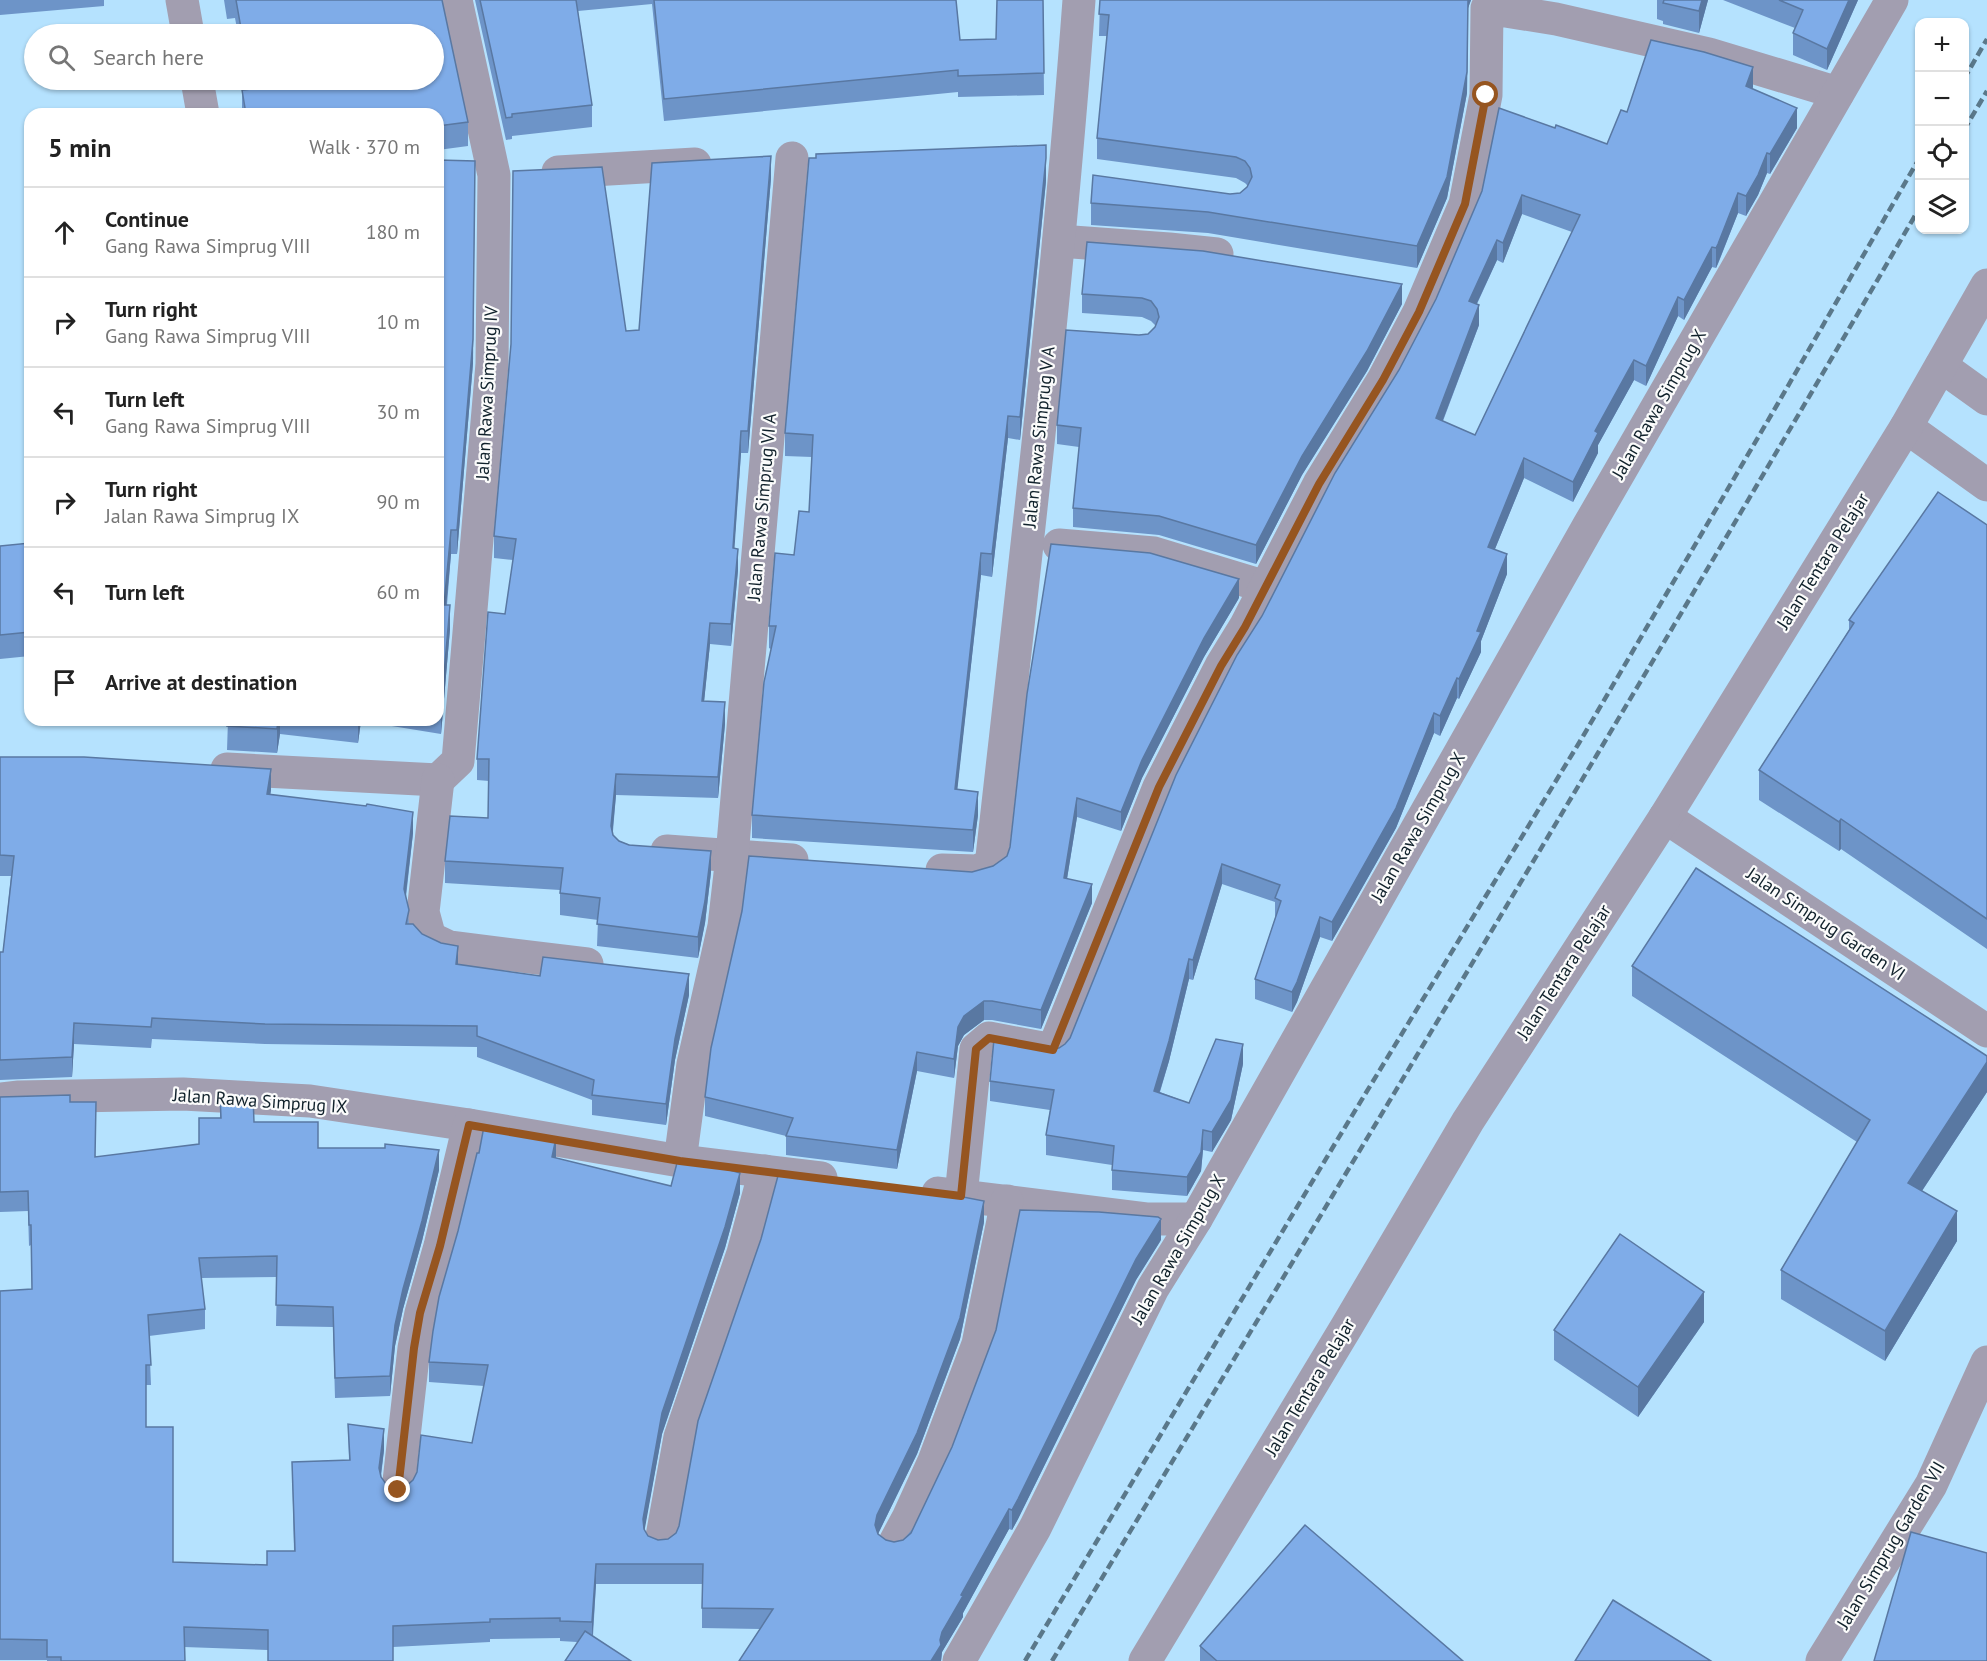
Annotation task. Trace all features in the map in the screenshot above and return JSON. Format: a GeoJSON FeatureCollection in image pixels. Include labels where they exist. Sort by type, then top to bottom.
{"type":"FeatureCollection","features":[{"type":"Feature","properties":{"kind":"street"},"geometry":{"type":"LineString","coordinates":[[182,0],[186,24]]}},
{"type":"Feature","properties":{"kind":"street","name":"Jalan Rawa Simprug IV"},"geometry":{"type":"LineString","coordinates":[[438,780],[458,761],[492,364],[494,176],[456,0]]}},
{"type":"Feature","properties":{"kind":"street","name":"Jalan Rawa Simprug V A"},"geometry":{"type":"LineString","coordinates":[[915,868],[973,872],[991,864],[1059,242],[1079,0]]}},
{"type":"Feature","properties":{"kind":"street","name":"Jalan Rawa Simprug X"},"geometry":{"type":"LineString","coordinates":[[959,1661],[1035,1528],[1153,1288],[1196,1219],[1589,525],[1892,0]]}},
{"type":"Feature","properties":{"kind":"street"},"geometry":{"type":"LineString","coordinates":[[961,1196],[976,1049],[989,1038],[1053,1050],[1159,787],[1319,484],[1383,380],[1429,289],[1465,204],[1486,95],[1487,8],[1556,19],[1709,54],[1838,93]]}},
{"type":"Feature","properties":{"kind":"street"},"geometry":{"type":"LineString","coordinates":[[199,90],[202,108]]}},
{"type":"Feature","properties":{"kind":"street"},"geometry":{"type":"LineString","coordinates":[[1034,149],[1066,161],[1098,179]]}},
{"type":"Feature","properties":{"kind":"street"},"geometry":{"type":"LineString","coordinates":[[757,160],[826,157]]}},
{"type":"Feature","properties":{"kind":"street","name":"Jalan Rawa Simprug VI A"},"geometry":{"type":"LineString","coordinates":[[680,1161],[693,1064],[724,926],[732,856],[792,158]]}},
{"type":"Feature","properties":{"kind":"street"},"geometry":{"type":"LineString","coordinates":[[494,176],[722,162]]}},
{"type":"Feature","properties":{"kind":"street"},"geometry":{"type":"LineString","coordinates":[[1059,242],[1169,249],[1248,259]]}},
{"type":"Feature","properties":{"kind":"street"},"geometry":{"type":"LineString","coordinates":[[1395,283],[1429,289]]}},
{"type":"Feature","properties":{"kind":"street","name":"Jalan Tentara Pelajar"},"geometry":{"type":"LineString","coordinates":[[1144,1661],[1468,1121],[1665,817],[1906,427],[1987,285]]}},
{"type":"Feature","properties":{"kind":"street"},"geometry":{"type":"LineString","coordinates":[[1050,330],[1083,332]]}},
{"type":"Feature","properties":{"kind":"street"},"geometry":{"type":"LineString","coordinates":[[1941,366],[1987,399]]}},
{"type":"Feature","properties":{"kind":"street"},"geometry":{"type":"LineString","coordinates":[[1906,427],[1987,485]]}},
{"type":"Feature","properties":{"kind":"street"},"geometry":{"type":"LineString","coordinates":[[1028,542],[1154,553],[1266,587]]}},
{"type":"Feature","properties":{"kind":"street"},"geometry":{"type":"LineString","coordinates":[[196,767],[438,780],[423,912],[430,938],[449,947],[611,967]]}},
{"type":"Feature","properties":{"kind":"street","name":"Jalan Simprug Garden VI"},"geometry":{"type":"LineString","coordinates":[[1665,817],[1987,1031]]}},
{"type":"Feature","properties":{"kind":"street"},"geometry":{"type":"LineString","coordinates":[[642,849],[824,862]]}},
{"type":"Feature","properties":{"kind":"street"},"geometry":{"type":"LineString","coordinates":[[679,975],[713,979]]}},
{"type":"Feature","properties":{"kind":"street","name":"Jalan Rawa Simprug IX"},"geometry":{"type":"LineString","coordinates":[[10,1098],[183,1094],[310,1101],[680,1161],[846,1181]]}},
{"type":"Feature","properties":{"kind":"street"},"geometry":{"type":"LineString","coordinates":[[398,1490],[420,1313],[440,1246],[469,1125]]}},
{"type":"Feature","properties":{"kind":"street"},"geometry":{"type":"LineString","coordinates":[[661,1542],[680,1437],[743,1253],[765,1171]]}},
{"type":"Feature","properties":{"kind":"street"},"geometry":{"type":"LineString","coordinates":[[903,1188],[1148,1219],[1196,1219]]}},
{"type":"Feature","properties":{"kind":"street"},"geometry":{"type":"LineString","coordinates":[[894,1544],[934,1461],[978,1344],[1006,1201]]}},
{"type":"Feature","properties":{"kind":"street","name":"Jalan Simprug Garden VII"},"geometry":{"type":"LineString","coordinates":[[1822,1661],[1931,1485],[1987,1362]]}},
{"type":"Feature","properties":{"kind":"building"},"geometry":{"type":"Polygon","coordinates":[[[236,0],[442,0],[468,122],[444,125],[444,108],[245,108],[242,90],[444,90],[444,24],[240,24],[236,0]]]}},
{"type":"Feature","properties":{"kind":"building"},"geometry":{"type":"Polygon","coordinates":[[[480,0],[576,0],[592,105],[512,114],[512,117],[506,118],[480,0]]]}},
{"type":"Feature","properties":{"kind":"building"},"geometry":{"type":"Polygon","coordinates":[[[654,0],[956,0],[960,40],[996,39],[997,0],[1043,0],[1044,73],[958,76],[958,70],[664,99],[654,0]]]}},
{"type":"Feature","properties":{"kind":"building"},"geometry":{"type":"Polygon","coordinates":[[[1100,0],[1468,0],[1467,72],[1447,177],[1417,246],[1208,212],[1091,203],[1093,175],[1230,194],[1240,193],[1247,187],[1252,177],[1245,161],[1236,157],[1097,138],[1109,15],[1099,14],[1100,0]]]}},
{"type":"Feature","properties":{"kind":"building"},"geometry":{"type":"Polygon","coordinates":[[[1664,0],[1702,0],[1699,11],[1663,3],[1664,0]]]}},
{"type":"Feature","properties":{"kind":"building"},"geometry":{"type":"Polygon","coordinates":[[[1779,0],[1849,0],[1827,49],[1793,33],[1803,10],[1779,0]]]}},
{"type":"Feature","properties":{"kind":"building"},"geometry":{"type":"Polygon","coordinates":[[[1651,40],[1704,52],[1753,67],[1746,86],[1797,108],[1770,154],[1767,153],[1746,196],[1738,193],[1716,248],[1712,247],[1684,300],[1678,297],[1646,366],[1634,360],[1595,431],[1598,433],[1573,482],[1524,458],[1488,547],[1507,554],[1477,631],[1481,632],[1440,716],[1434,713],[1396,808],[1332,922],[1320,917],[1292,992],[1255,979],[1281,901],[1275,898],[1280,885],[1222,864],[1193,960],[1189,959],[1154,1091],[1189,1103],[1216,1039],[1243,1044],[1231,1100],[1212,1132],[1203,1130],[1201,1152],[1187,1177],[1112,1170],[1114,1146],[1046,1135],[1054,1090],[990,1081],[994,1039],[1050,1049],[1059,1048],[1070,1038],[1176,775],[1237,655],[1262,616],[1335,473],[1399,370],[1436,299],[1482,191],[1499,108],[1555,128],[1556,125],[1607,144],[1621,110],[1627,112],[1651,40]],[[1522,195],[1503,243],[1497,240],[1469,301],[1479,305],[1436,418],[1475,435],[1580,215],[1522,195]]]}},
{"type":"Feature","properties":{"kind":"building"},"geometry":{"type":"Polygon","coordinates":[[[1046,145],[1020,417],[1008,416],[992,554],[981,553],[955,789],[978,792],[973,830],[752,815],[764,682],[776,626],[769,626],[775,553],[794,555],[799,511],[809,512],[813,435],[785,433],[809,158],[816,158],[816,154],[1046,145]]]}},
{"type":"Feature","properties":{"kind":"building"},"geometry":{"type":"Polygon","coordinates":[[[771,156],[748,431],[741,431],[733,548],[738,549],[731,624],[710,623],[702,701],[725,702],[718,777],[616,774],[611,826],[613,835],[619,841],[629,845],[711,851],[698,937],[597,924],[600,898],[560,893],[563,868],[445,861],[450,816],[488,818],[489,759],[477,759],[488,612],[505,614],[516,539],[494,536],[511,344],[513,171],[602,167],[626,331],[639,330],[652,163],[771,156]]]}},
{"type":"Feature","properties":{"kind":"building"},"geometry":{"type":"Polygon","coordinates":[[[444,160],[475,161],[473,339],[457,530],[451,530],[444,605],[444,160]]]}},
{"type":"Feature","properties":{"kind":"building"},"geometry":{"type":"Polygon","coordinates":[[[1087,242],[1203,251],[1402,284],[1367,351],[1302,456],[1256,545],[1159,516],[1073,508],[1081,428],[1057,425],[1066,330],[1148,334],[1155,327],[1159,317],[1151,301],[1142,298],[1082,294],[1087,242]]]}},
{"type":"Feature","properties":{"kind":"building"},"geometry":{"type":"Polygon","coordinates":[[[1938,492],[1987,525],[1987,919],[1841,819],[1839,822],[1759,770],[1854,623],[1849,620],[1938,492]]]}},
{"type":"Feature","properties":{"kind":"building"},"geometry":{"type":"Polygon","coordinates":[[[24,544],[24,633],[0,635],[0,546],[24,544]]]}},
{"type":"Feature","properties":{"kind":"building"},"geometry":{"type":"Polygon","coordinates":[[[1051,544],[1150,553],[1239,579],[1204,638],[1142,760],[1121,812],[1077,798],[1064,878],[1092,884],[1041,1010],[984,1001],[964,1016],[958,1027],[954,1059],[917,1052],[897,1150],[786,1136],[793,1118],[705,1097],[711,1048],[742,911],[749,856],[972,872],[993,866],[1007,856],[1010,847],[1027,694],[1051,544]]]}},
{"type":"Feature","properties":{"kind":"building"},"geometry":{"type":"Polygon","coordinates":[[[444,605],[450,605],[444,675],[444,605]]]}},
{"type":"Feature","properties":{"kind":"building"},"geometry":{"type":"Polygon","coordinates":[[[227,726],[277,726],[277,729],[227,726]]]}},
{"type":"Feature","properties":{"kind":"building"},"geometry":{"type":"Polygon","coordinates":[[[0,757],[84,757],[271,769],[267,794],[366,806],[367,804],[413,812],[404,889],[409,910],[406,924],[413,924],[422,934],[441,943],[458,946],[456,964],[540,976],[543,957],[689,974],[675,1039],[666,1104],[592,1095],[594,1080],[477,1036],[477,1026],[265,1024],[152,1018],[151,1027],[74,1023],[72,1057],[0,1060],[0,952],[3,952],[14,856],[0,855],[0,757]]]}},
{"type":"Feature","properties":{"kind":"building"},"geometry":{"type":"Polygon","coordinates":[[[1696,868],[1987,1056],[1987,1062],[1908,1183],[1957,1211],[1885,1331],[1781,1270],[1870,1120],[1632,966],[1696,868]]]}},
{"type":"Feature","properties":{"kind":"building"},"geometry":{"type":"Polygon","coordinates":[[[70,1095],[70,1102],[96,1102],[95,1157],[199,1144],[199,1118],[221,1118],[220,1095],[253,1096],[254,1122],[318,1122],[318,1148],[385,1148],[385,1144],[439,1150],[395,1325],[390,1376],[335,1378],[333,1307],[276,1305],[277,1256],[199,1258],[205,1309],[148,1315],[151,1365],[146,1365],[146,1427],[173,1427],[173,1562],[267,1565],[267,1551],[295,1551],[292,1462],[350,1460],[348,1424],[384,1429],[379,1468],[386,1484],[395,1488],[405,1487],[413,1480],[417,1472],[421,1435],[472,1443],[488,1365],[429,1362],[439,1297],[477,1153],[479,1153],[484,1126],[556,1138],[552,1157],[671,1186],[678,1159],[705,1163],[740,1173],[725,1227],[662,1413],[643,1519],[644,1529],[648,1536],[658,1540],[668,1539],[676,1533],[679,1526],[698,1421],[761,1239],[779,1172],[927,1190],[984,1201],[960,1318],[917,1433],[877,1515],[875,1525],[878,1534],[894,1542],[903,1540],[911,1533],[952,1447],[996,1330],[1020,1210],[1099,1212],[1161,1219],[1136,1259],[1018,1499],[1012,1510],[1009,1509],[961,1595],[963,1596],[942,1632],[941,1645],[931,1661],[739,1661],[773,1609],[702,1608],[703,1564],[596,1564],[592,1622],[560,1621],[560,1618],[490,1619],[490,1622],[393,1626],[393,1661],[268,1661],[268,1630],[184,1627],[185,1661],[61,1661],[61,1657],[47,1657],[47,1640],[0,1639],[0,1291],[32,1289],[28,1191],[0,1192],[0,1097],[70,1095]]]}},
{"type":"Feature","properties":{"kind":"building"},"geometry":{"type":"Polygon","coordinates":[[[1620,1234],[1704,1292],[1638,1387],[1554,1330],[1620,1234]]]}},
{"type":"Feature","properties":{"kind":"building"},"geometry":{"type":"Polygon","coordinates":[[[1305,1525],[1463,1661],[1217,1661],[1200,1646],[1305,1525]]]}},
{"type":"Feature","properties":{"kind":"building"},"geometry":{"type":"Polygon","coordinates":[[[1911,1532],[1987,1553],[1987,1661],[1874,1661],[1911,1532]]]}},
{"type":"Feature","properties":{"kind":"building"},"geometry":{"type":"Polygon","coordinates":[[[1613,1600],[1711,1661],[1575,1661],[1613,1600]]]}},
{"type":"Feature","properties":{"kind":"building"},"geometry":{"type":"Polygon","coordinates":[[[585,1631],[631,1661],[565,1661],[585,1631]]]}},
{"type":"Feature","properties":{"kind":"railway"},"geometry":{"type":"LineString","coordinates":[[1968,72],[1987,39]]}},
{"type":"Feature","properties":{"kind":"railway"},"geometry":{"type":"LineString","coordinates":[[1966,126],[1987,91]]}},
{"type":"Feature","properties":{"kind":"railway"},"geometry":{"type":"LineString","coordinates":[[1025,1661],[1336,1142],[1579,743],[1915,166]]}},
{"type":"Feature","properties":{"kind":"railway"},"geometry":{"type":"LineString","coordinates":[[1052,1661],[1597,754],[1915,216]]}},
{"type":"Feature","properties":{"kind":"route"},"geometry":{"type":"LineString","coordinates":[[398,1490],[420,1313],[440,1246],[469,1125],[680,1161],[961,1196],[976,1049],[989,1038],[1053,1050],[1159,787],[1319,484],[1383,380],[1419,312],[1465,204],[1486,95]]}}]}
